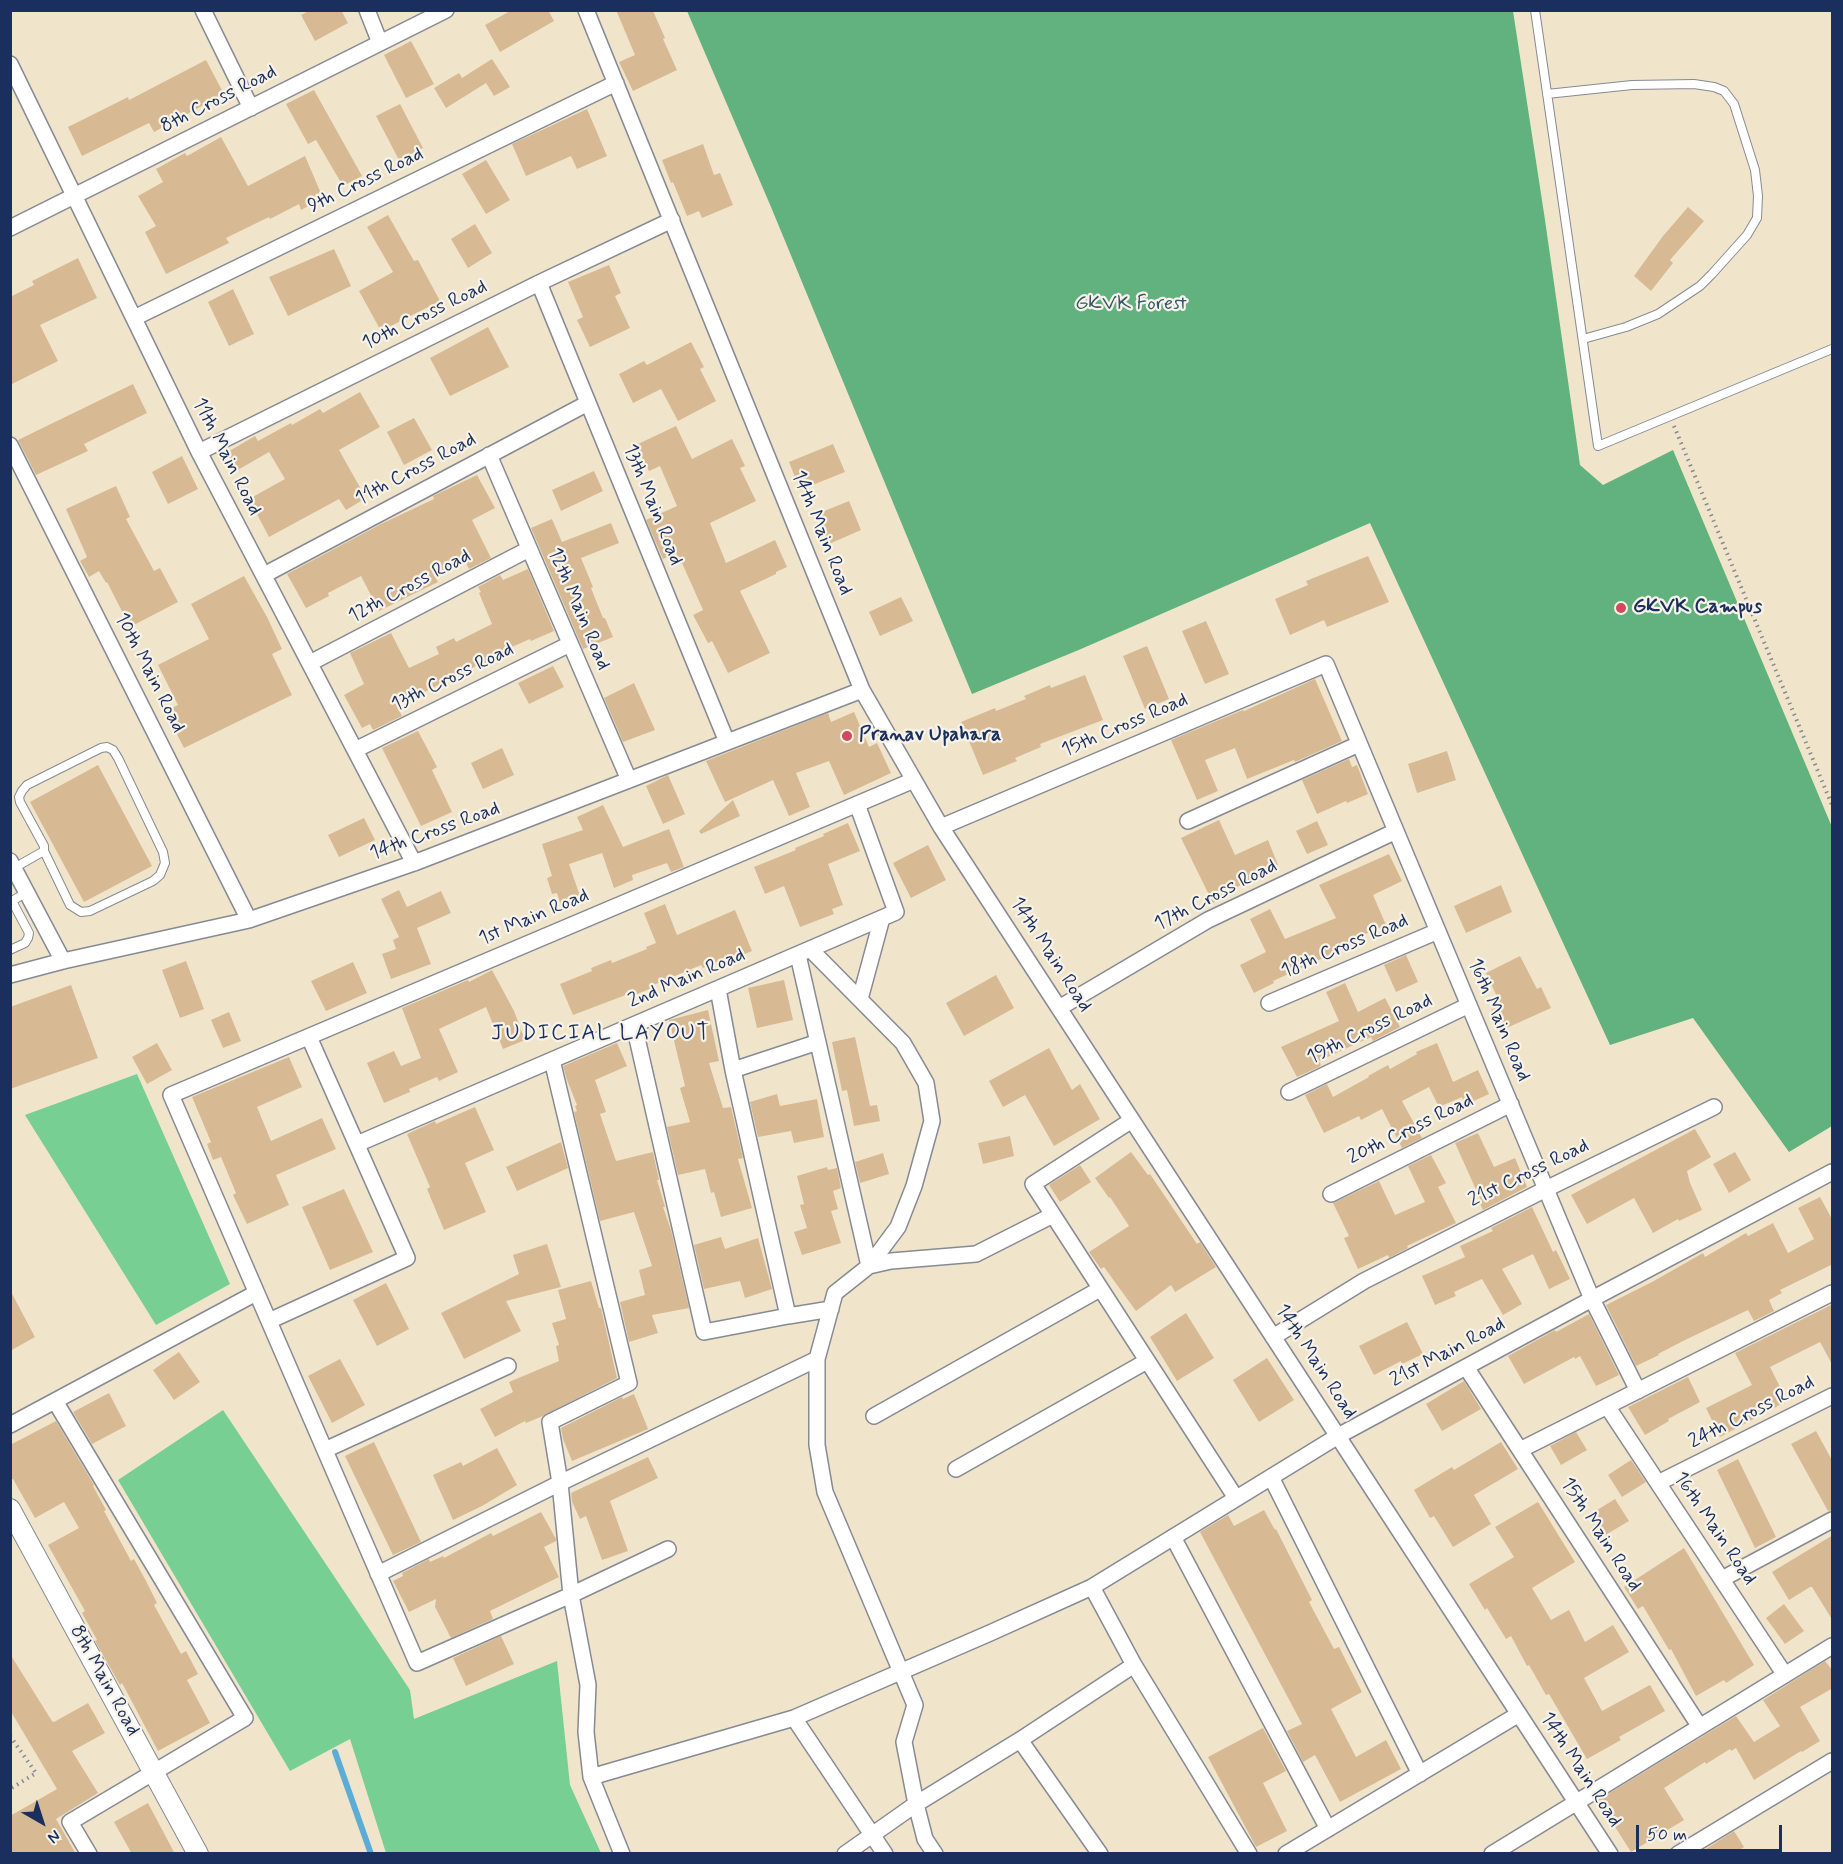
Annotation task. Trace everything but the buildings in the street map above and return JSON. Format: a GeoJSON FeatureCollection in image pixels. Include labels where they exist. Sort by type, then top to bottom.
{"type":"FeatureCollection","features":[{"type":"Feature","properties":{"kind":"street"},"geometry":{"type":"LineString","coordinates":[[203,10],[251,108]]}},
{"type":"Feature","properties":{"kind":"street"},"geometry":{"type":"LineString","coordinates":[[367,10],[380,43]]}},
{"type":"Feature","properties":{"kind":"street","name":"8th Cross Road"},"geometry":{"type":"LineString","coordinates":[[10,228],[446,10]]}},
{"type":"Feature","properties":{"kind":"street","name":"14th Main Road"},"geometry":{"type":"LineString","coordinates":[[586,10],[862,690],[941,827],[1610,1854]]}},
{"type":"Feature","properties":{"kind":"street","name":"11th Main Road"},"geometry":{"type":"LineString","coordinates":[[10,64],[199,452],[414,863]]}},
{"type":"Feature","properties":{"kind":"street","name":"9th Cross Road"},"geometry":{"type":"LineString","coordinates":[[134,318],[616,83]]}},
{"type":"Feature","properties":{"kind":"street","name":"10th Cross Road"},"geometry":{"type":"LineString","coordinates":[[199,452],[539,283],[672,220]]}},
{"type":"Feature","properties":{"kind":"street","name":"13th Main Road"},"geometry":{"type":"LineString","coordinates":[[539,283],[727,742]]}},
{"type":"Feature","properties":{"kind":"street","name":"11th Cross Road"},"geometry":{"type":"LineString","coordinates":[[264,575],[588,403]]}},
{"type":"Feature","properties":{"kind":"street","name":"10th Main Road"},"geometry":{"type":"LineString","coordinates":[[10,445],[249,920]]}},
{"type":"Feature","properties":{"kind":"street","name":"12th Main Road"},"geometry":{"type":"LineString","coordinates":[[489,455],[629,780]]}},
{"type":"Feature","properties":{"kind":"street","name":"12th Cross Road"},"geometry":{"type":"LineString","coordinates":[[310,663],[529,549]]}},
{"type":"Feature","properties":{"kind":"street","name":"13th Cross Road"},"geometry":{"type":"LineString","coordinates":[[355,750],[570,644]]}},
{"type":"Feature","properties":{"kind":"street","name":"16th Main Road"},"geometry":{"type":"LineString","coordinates":[[1326,664],[1592,1299],[1638,1391]]}},
{"type":"Feature","properties":{"kind":"street","name":"15th Cross Road"},"geometry":{"type":"LineString","coordinates":[[941,827],[1326,664]]}},
{"type":"Feature","properties":{"kind":"street","name":"14th Cross Road"},"geometry":{"type":"LineString","coordinates":[[10,975],[249,920],[414,863],[862,690]]}},
{"type":"Feature","properties":{"kind":"street"},"geometry":{"type":"LineString","coordinates":[[1188,820],[1359,744]]}},
{"type":"Feature","properties":{"kind":"street","name":"1st Main Road"},"geometry":{"type":"LineString","coordinates":[[256,1293],[171,1095],[914,780]]}},
{"type":"Feature","properties":{"kind":"street"},"geometry":{"type":"LineString","coordinates":[[858,804],[896,912],[882,918],[860,999]]}},
{"type":"Feature","properties":{"kind":"street","name":"17th Cross Road"},"geometry":{"type":"LineString","coordinates":[[1059,1008],[1208,920],[1396,831]]}},
{"type":"Feature","properties":{"kind":"street"},"geometry":{"type":"LineString","coordinates":[[12,865],[63,961]]}},
{"type":"Feature","properties":{"kind":"street","name":"2nd Main Road"},"geometry":{"type":"LineString","coordinates":[[357,1144],[882,918]]}},
{"type":"Feature","properties":{"kind":"street","name":"18th Cross Road"},"geometry":{"type":"LineString","coordinates":[[1269,1003],[1438,931]]}},
{"type":"Feature","properties":{"kind":"street"},"geometry":{"type":"LineString","coordinates":[[804,952],[860,999],[903,1043],[926,1083],[932,1121],[914,1186],[898,1227],[869,1266],[835,1293],[817,1359],[817,1446],[825,1492],[915,1705],[904,1742],[916,1804],[926,1839],[935,1854]]}},
{"type":"Feature","properties":{"kind":"street"},"geometry":{"type":"LineString","coordinates":[[804,952],[818,1042],[869,1266]]}},
{"type":"Feature","properties":{"kind":"street"},"geometry":{"type":"LineString","coordinates":[[718,989],[733,1070],[788,1316]]}},
{"type":"Feature","properties":{"kind":"street","name":"19th Cross Road"},"geometry":{"type":"LineString","coordinates":[[1289,1092],[1469,1005]]}},
{"type":"Feature","properties":{"kind":"street"},"geometry":{"type":"LineString","coordinates":[[634,1025],[704,1332],[831,1309]]}},
{"type":"Feature","properties":{"kind":"street"},"geometry":{"type":"LineString","coordinates":[[269,1321],[407,1258],[309,1037]]}},
{"type":"Feature","properties":{"kind":"street"},"geometry":{"type":"LineString","coordinates":[[733,1070],[818,1042]]}},
{"type":"Feature","properties":{"kind":"street"},"geometry":{"type":"LineString","coordinates":[[552,1060],[629,1383],[550,1422],[560,1483],[571,1595],[588,1684],[586,1732],[591,1777],[622,1854]]}},
{"type":"Feature","properties":{"kind":"street","name":"20th Cross Road"},"geometry":{"type":"LineString","coordinates":[[1331,1194],[1511,1104]]}},
{"type":"Feature","properties":{"kind":"street","name":"21st Cross Road"},"geometry":{"type":"LineString","coordinates":[[1273,1337],[1364,1281],[1714,1107]]}},
{"type":"Feature","properties":{"kind":"street"},"geometry":{"type":"LineString","coordinates":[[1132,1120],[1033,1184],[1236,1498]]}},
{"type":"Feature","properties":{"kind":"street","name":"21st Main Road"},"geometry":{"type":"LineString","coordinates":[[591,1777],[794,1718],[1092,1587],[1338,1436],[1592,1299],[1831,1178]]}},
{"type":"Feature","properties":{"kind":"street"},"geometry":{"type":"LineString","coordinates":[[869,1266],[891,1261],[976,1254],[1053,1215]]}},
{"type":"Feature","properties":{"kind":"street"},"geometry":{"type":"LineString","coordinates":[[874,1416],[1101,1289]]}},
{"type":"Feature","properties":{"kind":"street"},"geometry":{"type":"LineString","coordinates":[[10,1425],[256,1293],[417,1663],[668,1549]]}},
{"type":"Feature","properties":{"kind":"street"},"geometry":{"type":"LineString","coordinates":[[1520,1450],[1833,1293]]}},
{"type":"Feature","properties":{"kind":"street"},"geometry":{"type":"LineString","coordinates":[[378,1574],[817,1359]]}},
{"type":"Feature","properties":{"kind":"street"},"geometry":{"type":"LineString","coordinates":[[956,1469],[1147,1361]]}},
{"type":"Feature","properties":{"kind":"street"},"geometry":{"type":"LineString","coordinates":[[325,1450],[508,1366]]}},
{"type":"Feature","properties":{"kind":"street","name":"15th Main Road"},"geometry":{"type":"LineString","coordinates":[[1466,1367],[1700,1727]]}},
{"type":"Feature","properties":{"kind":"street","name":"24th Cross Road"},"geometry":{"type":"LineString","coordinates":[[1658,1483],[1833,1396]]}},
{"type":"Feature","properties":{"kind":"street"},"geometry":{"type":"LineString","coordinates":[[55,1401],[245,1718],[70,1822],[89,1854]]}},
{"type":"Feature","properties":{"kind":"street","name":"16th Main Road"},"geometry":{"type":"LineString","coordinates":[[1607,1406],[1785,1675]]}},
{"type":"Feature","properties":{"kind":"street"},"geometry":{"type":"LineString","coordinates":[[1271,1477],[1420,1774]]}},
{"type":"Feature","properties":{"kind":"street","name":"8th Main Road"},"geometry":{"type":"LineString","coordinates":[[10,1509],[198,1854]]}},
{"type":"Feature","properties":{"kind":"street"},"geometry":{"type":"LineString","coordinates":[[1722,1579],[1833,1520]]}},
{"type":"Feature","properties":{"kind":"street"},"geometry":{"type":"LineString","coordinates":[[1173,1537],[1328,1829]]}},
{"type":"Feature","properties":{"kind":"street"},"geometry":{"type":"LineString","coordinates":[[1092,1587],[1134,1665],[1249,1854]]}},
{"type":"Feature","properties":{"kind":"street"},"geometry":{"type":"LineString","coordinates":[[1492,1854],[1833,1646]]}},
{"type":"Feature","properties":{"kind":"street"},"geometry":{"type":"LineString","coordinates":[[844,1854],[916,1804],[1020,1740],[1134,1665]]}},
{"type":"Feature","properties":{"kind":"street"},"geometry":{"type":"LineString","coordinates":[[1286,1854],[1519,1714]]}},
{"type":"Feature","properties":{"kind":"street"},"geometry":{"type":"LineString","coordinates":[[794,1718],[885,1854]]}},
{"type":"Feature","properties":{"kind":"street"},"geometry":{"type":"LineString","coordinates":[[1020,1740],[1100,1854]]}},
{"type":"Feature","properties":{"kind":"street"},"geometry":{"type":"LineString","coordinates":[[1678,1854],[1833,1761]]}},
{"type":"Feature","properties":{"kind":"lane"},"geometry":{"type":"LineString","coordinates":[[1535,10],[1598,446],[1833,350]]}},
{"type":"Feature","properties":{"kind":"lane"},"geometry":{"type":"LineString","coordinates":[[1547,94],[1632,85],[1694,84],[1714,87],[1724,91],[1734,104],[1755,170],[1758,196],[1757,218],[1747,235],[1700,286],[1658,314],[1626,327],[1583,339]]}},
{"type":"Feature","properties":{"kind":"lane"},"geometry":{"type":"LineString","coordinates":[[107,747],[113,750],[163,852],[165,863],[160,875],[90,911],[81,912],[70,905],[44,851],[44,846],[20,802],[19,797],[22,791],[27,785],[100,748],[107,747]]}},
{"type":"Feature","properties":{"kind":"lane"},"geometry":{"type":"LineString","coordinates":[[12,865],[44,851]]}},
{"type":"Feature","properties":{"kind":"lane"},"geometry":{"type":"LineString","coordinates":[[10,950],[25,943],[29,933],[11,900],[27,892]]}},
{"type":"Feature","properties":{"kind":"path"},"geometry":{"type":"LineString","coordinates":[[1670,417],[1833,806]]}},
{"type":"Feature","properties":{"kind":"path"},"geometry":{"type":"LineString","coordinates":[[10,1736],[36,1773],[10,1789]]}},
{"type":"Feature","properties":{"kind":"green space","name":"GKVK Forest"},"geometry":{"type":"Polygon","coordinates":[[[687,11],[1513,11],[1580,465],[1603,485],[1673,450],[1832,827],[1832,1126],[1789,1152],[1693,1018],[1610,1045],[1370,523],[972,694],[771,207],[687,11]]]}},
{"type":"Feature","properties":{"kind":"green space"},"geometry":{"type":"Polygon","coordinates":[[[137,1074],[230,1284],[156,1325],[25,1115],[137,1074]]]}},
{"type":"Feature","properties":{"kind":"green space"},"geometry":{"type":"Polygon","coordinates":[[[223,1410],[410,1690],[414,1719],[557,1661],[570,1785],[601,1853],[386,1853],[350,1739],[290,1771],[118,1480],[223,1410]]]}},
{"type":"Feature","properties":{"kind":"waterway"},"geometry":{"type":"LineString","coordinates":[[335,1752],[371,1854]]}},
{"type":"Feature","properties":{"kind":"place","name":"GKVK Campus"},"geometry":{"type":"Point","coordinates":[1621,608]}},
{"type":"Feature","properties":{"kind":"place","name":"Pranav Upahara"},"geometry":{"type":"Point","coordinates":[847,736]}},
{"type":"Feature","properties":{"kind":"district","name":"JUDICIAL LAYOUT"},"geometry":{"type":"Point","coordinates":[601,1034]}}]}
